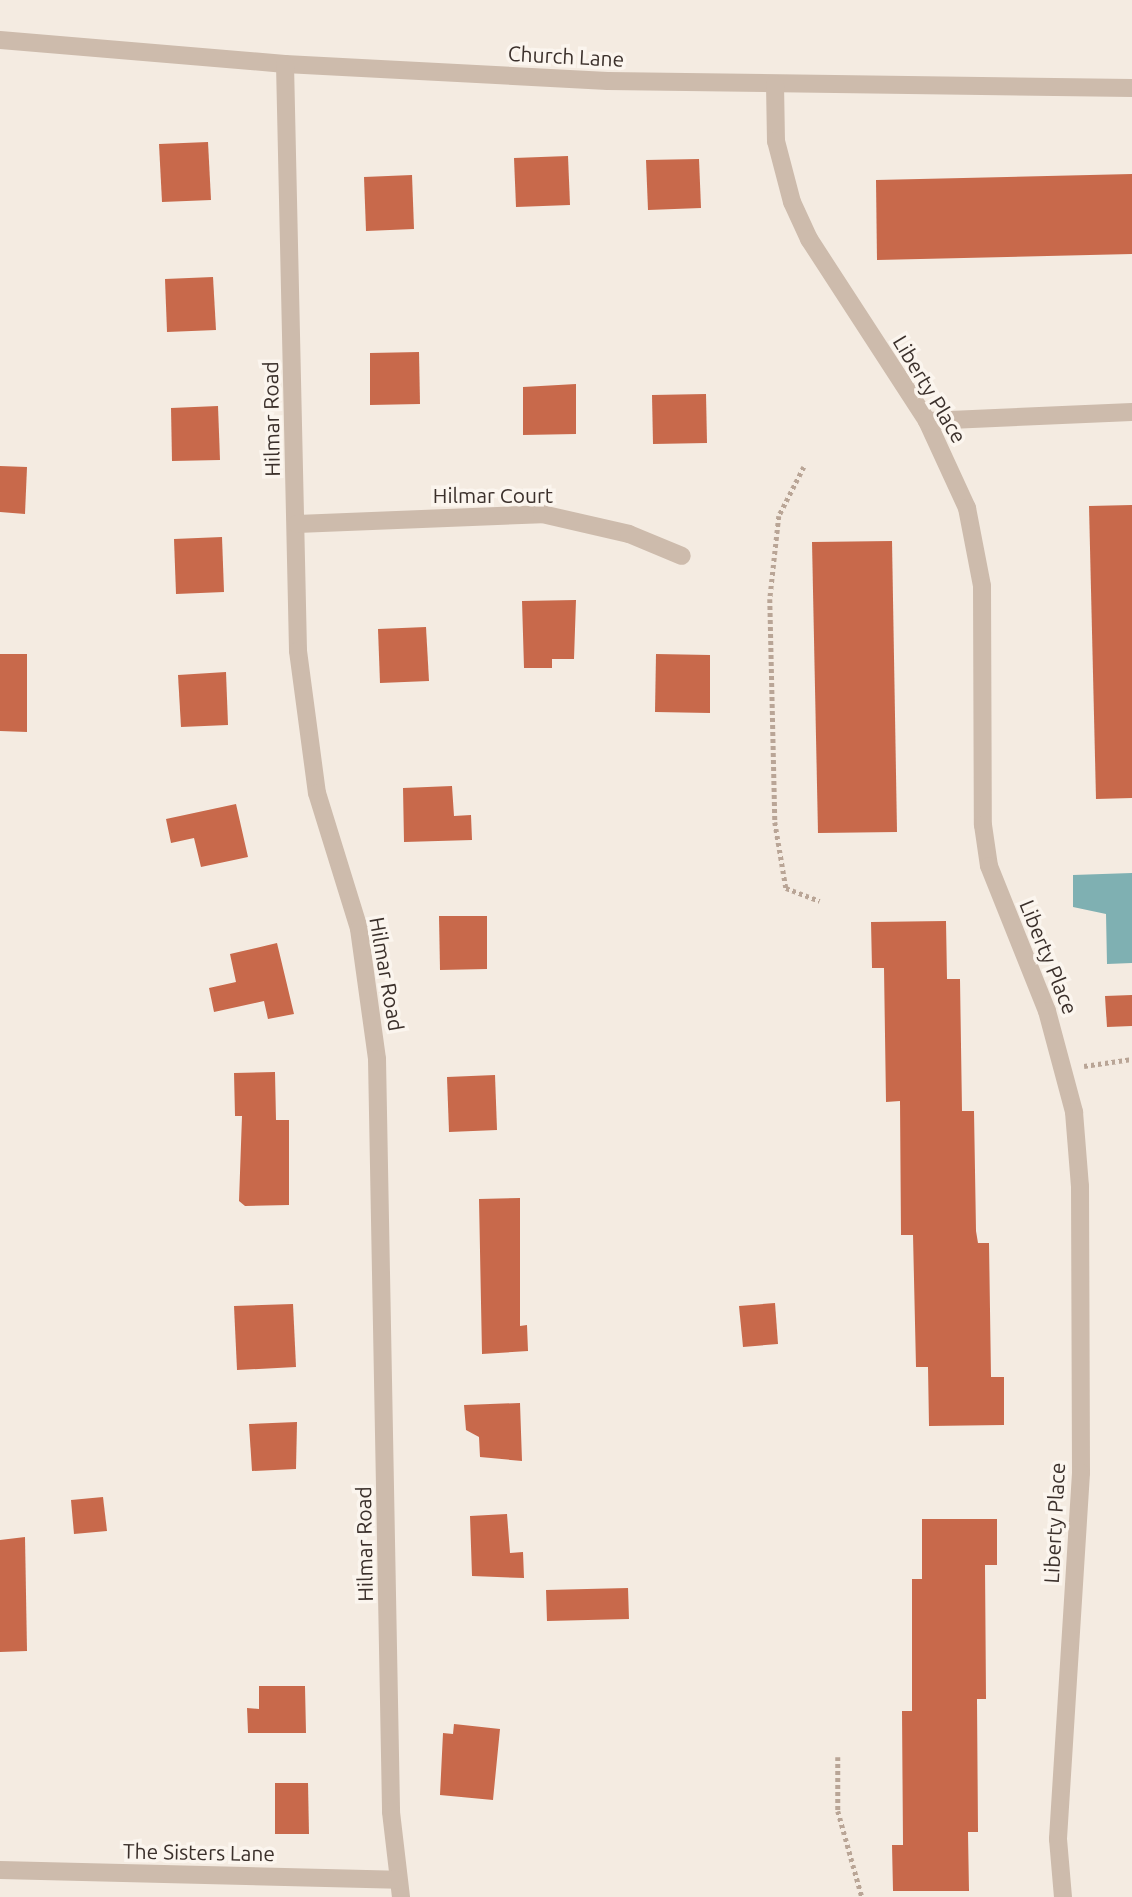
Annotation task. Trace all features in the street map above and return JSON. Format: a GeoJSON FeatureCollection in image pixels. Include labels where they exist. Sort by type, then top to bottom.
{"type":"FeatureCollection","features":[{"type":"Feature","properties":{"kind":"street","name":"Church Lane"},"geometry":{"type":"LineString","coordinates":[[0,40],[285,64],[775,84],[1132,88]]}},
{"type":"Feature","properties":{"kind":"street","name":"Hilmar Road"},"geometry":{"type":"LineString","coordinates":[[285,64],[296,524],[305,726],[317,793],[359,929],[377,1059],[391,1798],[399,1888]]}},
{"type":"Feature","properties":{"kind":"street","name":"Liberty Place"},"geometry":{"type":"LineString","coordinates":[[775,84],[776,141],[792,202],[809,239],[928,421],[967,508],[982,586],[983,825],[989,866],[1066,1069],[1080,1186],[1081,1473],[1058,1839],[1063,1897]]}},
{"type":"Feature","properties":{"kind":"street"},"geometry":{"type":"LineString","coordinates":[[928,421],[1132,412]]}},
{"type":"Feature","properties":{"kind":"street","name":"Hilmar Court"},"geometry":{"type":"LineString","coordinates":[[296,524],[542,514],[629,534],[682,556]]}},
{"type":"Feature","properties":{"kind":"street","name":"The Sisters Lane"},"geometry":{"type":"LineString","coordinates":[[0,1870],[399,1888]]}},
{"type":"Feature","properties":{"kind":"path"},"geometry":{"type":"LineString","coordinates":[[804,467],[779,516],[770,599],[775,822],[786,888],[820,901]]}},
{"type":"Feature","properties":{"kind":"path"},"geometry":{"type":"LineString","coordinates":[[1066,1069],[1132,1059]]}},
{"type":"Feature","properties":{"kind":"path"},"geometry":{"type":"LineString","coordinates":[[838,1757],[838,1811],[862,1897]]}},
{"type":"Feature","properties":{"kind":"water"},"geometry":{"type":"Polygon","coordinates":[[[1132,873],[1132,963],[1107,964],[1106,914],[1073,907],[1073,875],[1132,873]]]}},
{"type":"Feature","properties":{"kind":"building"},"geometry":{"type":"Polygon","coordinates":[[[208,142],[211,200],[162,202],[159,144],[208,142]]]}},
{"type":"Feature","properties":{"kind":"building"},"geometry":{"type":"Polygon","coordinates":[[[568,156],[570,205],[516,207],[514,158],[568,156]]]}},
{"type":"Feature","properties":{"kind":"building"},"geometry":{"type":"Polygon","coordinates":[[[699,159],[701,208],[648,210],[646,160],[699,159]]]}},
{"type":"Feature","properties":{"kind":"building"},"geometry":{"type":"Polygon","coordinates":[[[1132,174],[1132,254],[877,260],[876,180],[1132,174]]]}},
{"type":"Feature","properties":{"kind":"building"},"geometry":{"type":"Polygon","coordinates":[[[412,175],[414,229],[366,231],[364,177],[412,175]]]}},
{"type":"Feature","properties":{"kind":"building"},"geometry":{"type":"Polygon","coordinates":[[[213,277],[216,330],[167,332],[165,279],[213,277]]]}},
{"type":"Feature","properties":{"kind":"building"},"geometry":{"type":"Polygon","coordinates":[[[419,352],[420,404],[370,405],[370,353],[419,352]]]}},
{"type":"Feature","properties":{"kind":"building"},"geometry":{"type":"Polygon","coordinates":[[[576,384],[576,434],[523,435],[523,387],[576,384]]]}},
{"type":"Feature","properties":{"kind":"building"},"geometry":{"type":"Polygon","coordinates":[[[706,394],[707,443],[653,444],[652,395],[706,394]]]}},
{"type":"Feature","properties":{"kind":"building"},"geometry":{"type":"Polygon","coordinates":[[[218,406],[220,460],[172,461],[171,408],[218,406]]]}},
{"type":"Feature","properties":{"kind":"building"},"geometry":{"type":"Polygon","coordinates":[[[0,466],[27,467],[25,514],[0,512],[0,466]]]}},
{"type":"Feature","properties":{"kind":"building"},"geometry":{"type":"Polygon","coordinates":[[[1132,505],[1132,798],[1096,799],[1089,506],[1132,505]]]}},
{"type":"Feature","properties":{"kind":"building"},"geometry":{"type":"Polygon","coordinates":[[[222,537],[224,592],[176,594],[174,539],[222,537]]]}},
{"type":"Feature","properties":{"kind":"building"},"geometry":{"type":"Polygon","coordinates":[[[892,541],[897,832],[818,833],[812,542],[892,541]]]}},
{"type":"Feature","properties":{"kind":"building"},"geometry":{"type":"Polygon","coordinates":[[[576,600],[574,659],[552,659],[552,668],[524,668],[522,601],[576,600]]]}},
{"type":"Feature","properties":{"kind":"building"},"geometry":{"type":"Polygon","coordinates":[[[426,627],[429,681],[380,683],[378,629],[426,627]]]}},
{"type":"Feature","properties":{"kind":"building"},"geometry":{"type":"Polygon","coordinates":[[[0,654],[27,654],[27,732],[0,731],[0,654]]]}},
{"type":"Feature","properties":{"kind":"building"},"geometry":{"type":"Polygon","coordinates":[[[656,654],[710,655],[710,713],[655,712],[656,654]]]}},
{"type":"Feature","properties":{"kind":"building"},"geometry":{"type":"Polygon","coordinates":[[[226,672],[228,725],[181,727],[178,675],[226,672]]]}},
{"type":"Feature","properties":{"kind":"building"},"geometry":{"type":"Polygon","coordinates":[[[452,786],[454,816],[471,815],[472,840],[404,842],[403,788],[452,786]]]}},
{"type":"Feature","properties":{"kind":"building"},"geometry":{"type":"Polygon","coordinates":[[[236,804],[248,857],[201,867],[194,838],[171,843],[166,819],[236,804]]]}},
{"type":"Feature","properties":{"kind":"building"},"geometry":{"type":"Polygon","coordinates":[[[439,916],[487,916],[487,969],[440,970],[439,916]]]}},
{"type":"Feature","properties":{"kind":"building"},"geometry":{"type":"Polygon","coordinates":[[[946,921],[947,979],[960,979],[962,1111],[974,1111],[976,1231],[978,1243],[989,1243],[991,1377],[1004,1377],[1004,1425],[929,1426],[928,1367],[916,1367],[913,1235],[901,1235],[900,1101],[886,1102],[884,968],[872,968],[871,922],[946,921]]]}},
{"type":"Feature","properties":{"kind":"building"},"geometry":{"type":"Polygon","coordinates":[[[277,943],[294,1014],[268,1019],[264,1001],[214,1012],[209,988],[236,982],[230,954],[277,943]]]}},
{"type":"Feature","properties":{"kind":"building"},"geometry":{"type":"Polygon","coordinates":[[[1132,995],[1132,1026],[1107,1027],[1105,996],[1132,995]]]}},
{"type":"Feature","properties":{"kind":"building"},"geometry":{"type":"Polygon","coordinates":[[[275,1072],[276,1120],[289,1120],[289,1205],[245,1206],[239,1201],[242,1116],[235,1116],[234,1073],[275,1072]]]}},
{"type":"Feature","properties":{"kind":"building"},"geometry":{"type":"Polygon","coordinates":[[[495,1075],[497,1130],[449,1132],[447,1077],[495,1075]]]}},
{"type":"Feature","properties":{"kind":"building"},"geometry":{"type":"Polygon","coordinates":[[[520,1198],[520,1326],[527,1325],[528,1351],[482,1354],[479,1199],[520,1198]]]}},
{"type":"Feature","properties":{"kind":"building"},"geometry":{"type":"Polygon","coordinates":[[[775,1303],[778,1344],[743,1347],[739,1306],[775,1303]]]}},
{"type":"Feature","properties":{"kind":"building"},"geometry":{"type":"Polygon","coordinates":[[[293,1304],[296,1367],[237,1370],[234,1306],[293,1304]]]}},
{"type":"Feature","properties":{"kind":"building"},"geometry":{"type":"Polygon","coordinates":[[[520,1403],[522,1461],[480,1457],[479,1437],[466,1430],[464,1405],[520,1403]]]}},
{"type":"Feature","properties":{"kind":"building"},"geometry":{"type":"Polygon","coordinates":[[[297,1422],[296,1469],[252,1471],[249,1424],[297,1422]]]}},
{"type":"Feature","properties":{"kind":"building"},"geometry":{"type":"Polygon","coordinates":[[[103,1497],[107,1531],[74,1534],[71,1500],[103,1497]]]}},
{"type":"Feature","properties":{"kind":"building"},"geometry":{"type":"Polygon","coordinates":[[[507,1514],[510,1553],[523,1552],[524,1578],[472,1576],[470,1516],[507,1514]]]}},
{"type":"Feature","properties":{"kind":"building"},"geometry":{"type":"Polygon","coordinates":[[[922,1519],[997,1519],[997,1565],[985,1565],[986,1699],[977,1699],[978,1832],[968,1832],[969,1891],[893,1891],[892,1845],[903,1845],[902,1711],[912,1711],[912,1579],[922,1579],[922,1519]]]}},
{"type":"Feature","properties":{"kind":"building"},"geometry":{"type":"Polygon","coordinates":[[[25,1537],[27,1651],[0,1652],[0,1540],[25,1537]]]}},
{"type":"Feature","properties":{"kind":"building"},"geometry":{"type":"Polygon","coordinates":[[[628,1588],[629,1619],[547,1621],[546,1590],[628,1588]]]}},
{"type":"Feature","properties":{"kind":"building"},"geometry":{"type":"Polygon","coordinates":[[[259,1686],[305,1686],[306,1733],[248,1733],[247,1708],[259,1709],[259,1686]]]}},
{"type":"Feature","properties":{"kind":"building"},"geometry":{"type":"Polygon","coordinates":[[[454,1724],[500,1729],[493,1800],[440,1795],[443,1733],[453,1734],[454,1724]]]}},
{"type":"Feature","properties":{"kind":"building"},"geometry":{"type":"Polygon","coordinates":[[[275,1783],[308,1783],[309,1834],[275,1834],[275,1783]]]}}]}
